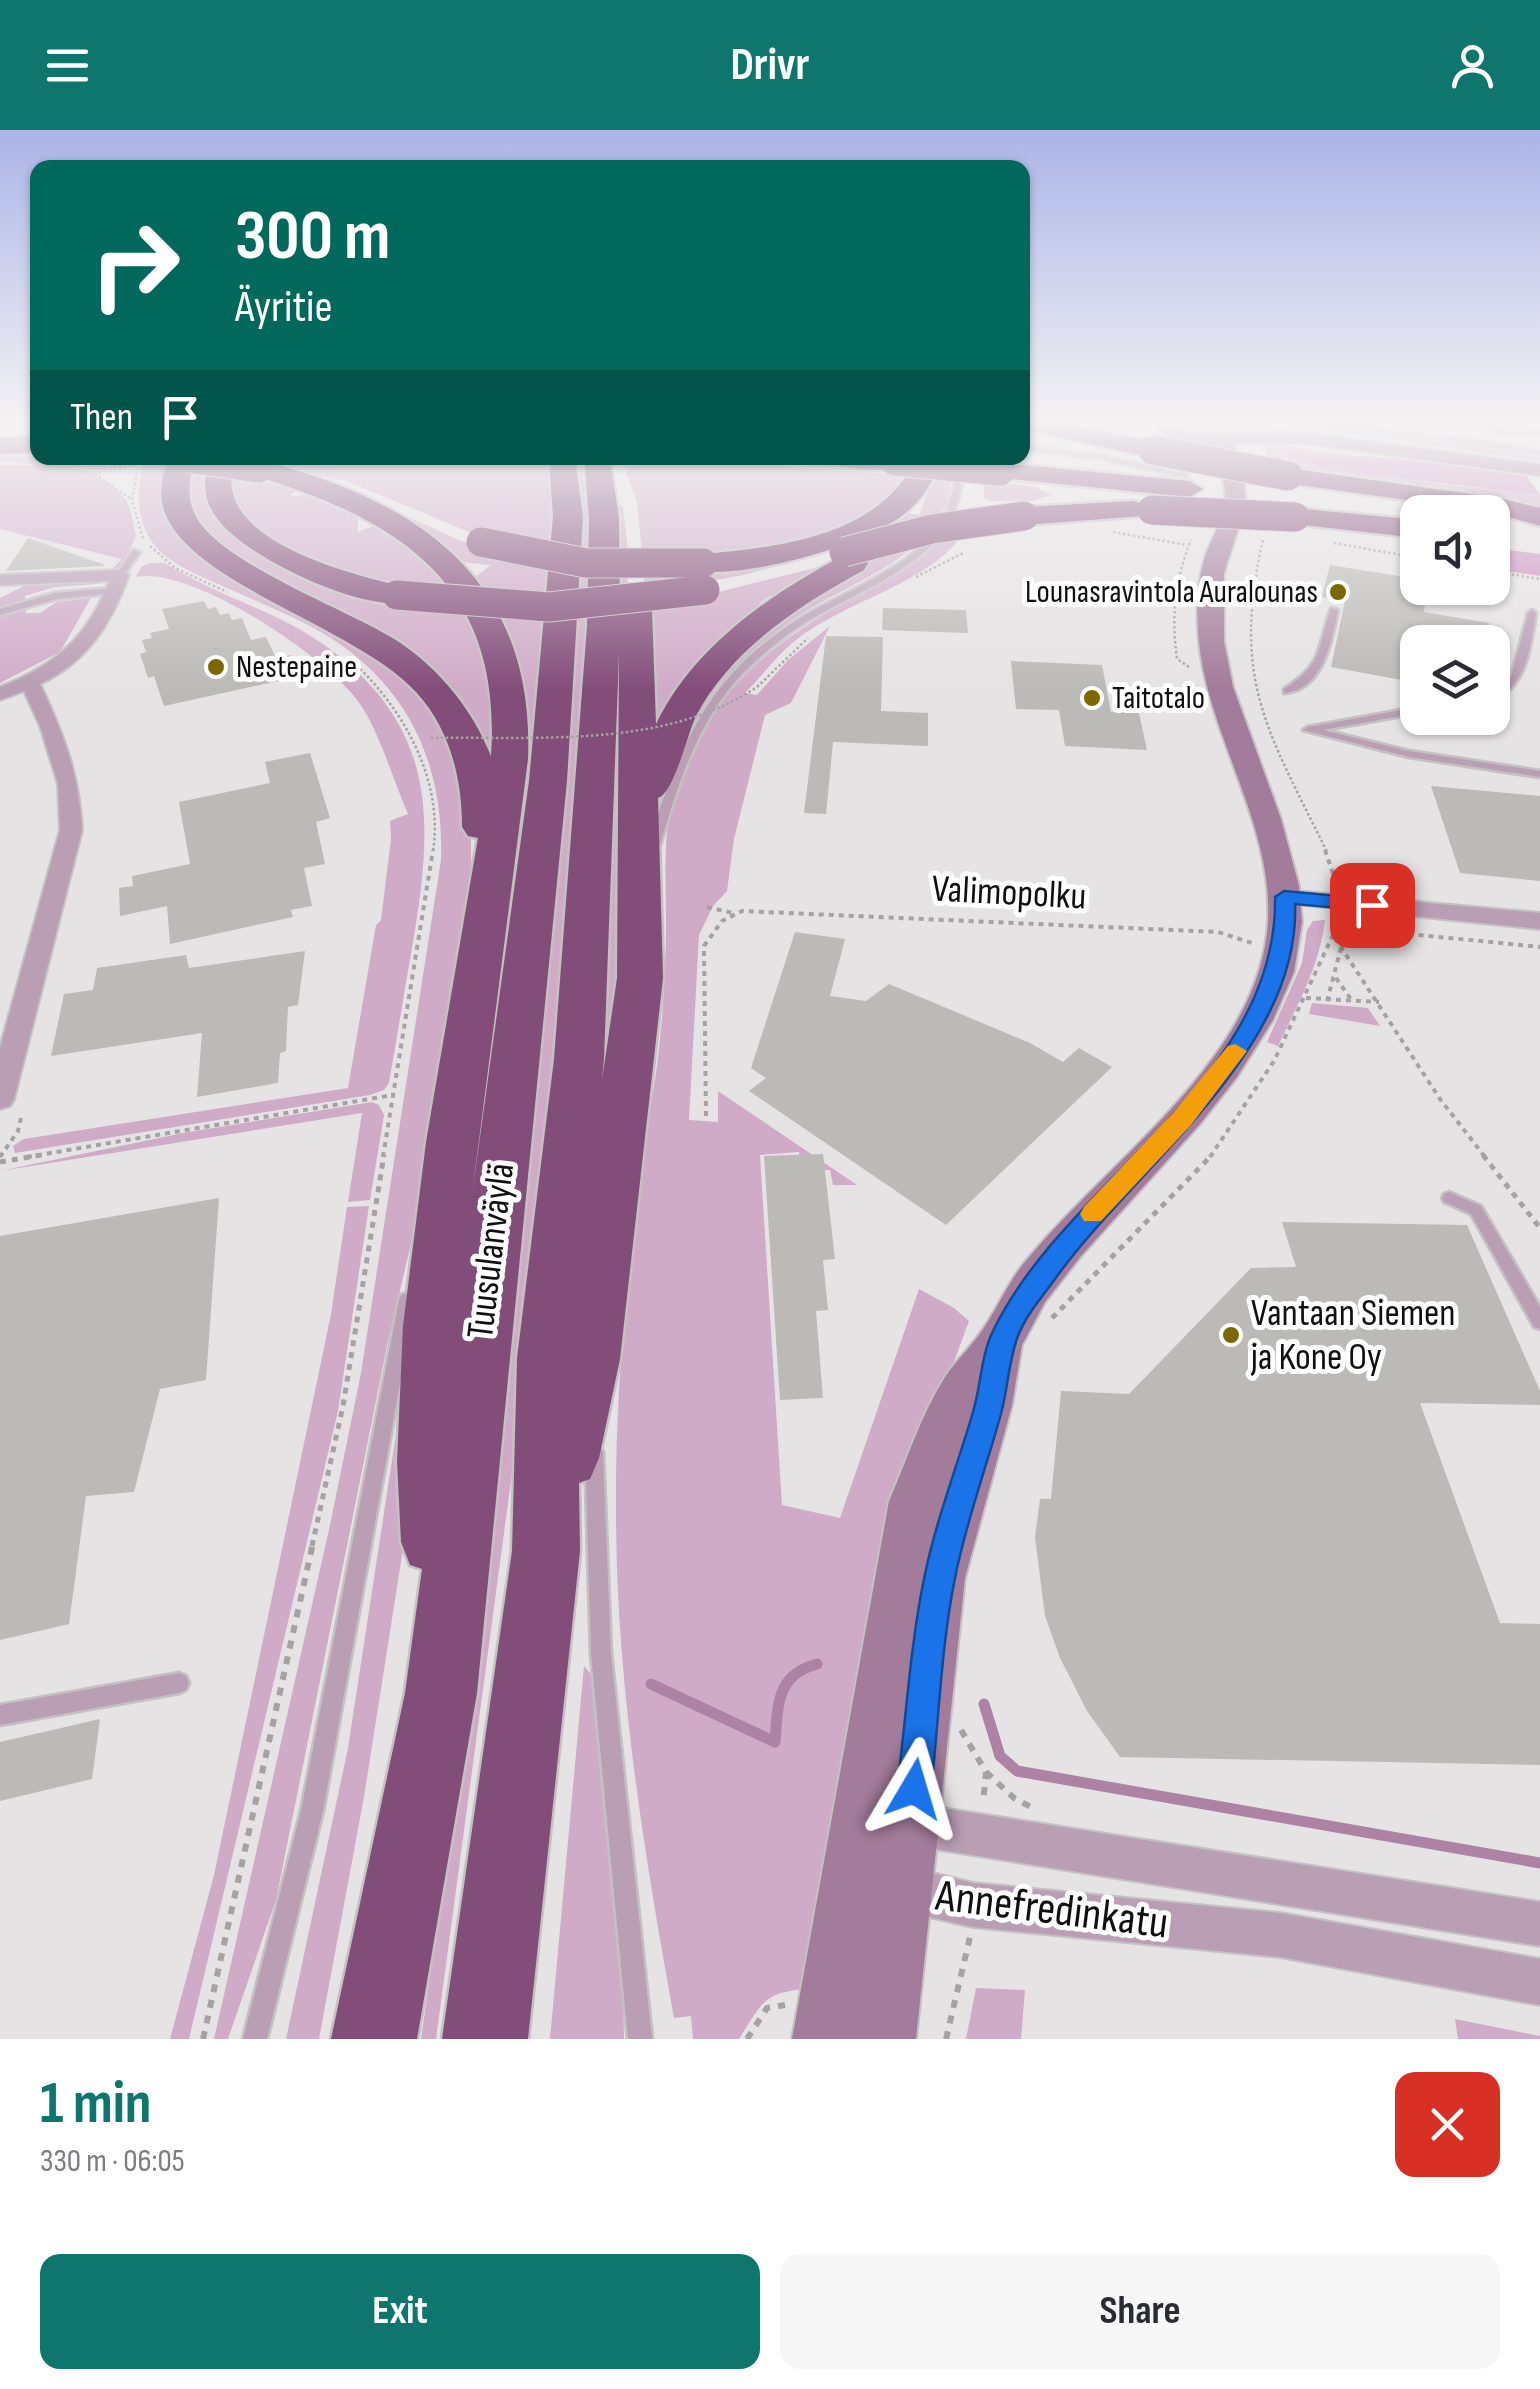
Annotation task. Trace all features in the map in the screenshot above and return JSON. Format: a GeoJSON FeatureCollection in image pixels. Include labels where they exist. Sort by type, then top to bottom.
{"type":"FeatureCollection","features":[{"type":"Feature","properties":{"kind":"highway"},"geometry":{"type":"LineString","coordinates":[[179,511],[201,544],[224,562],[389,650],[416,672],[454,718],[475,762],[483,800],[476,996]]}},
{"type":"Feature","properties":{"kind":"highway"},"geometry":{"type":"LineString","coordinates":[[228,511],[254,540],[286,560],[330,578],[397,595],[549,607],[704,577],[849,558],[1024,516],[1129,511]]}},
{"type":"Feature","properties":{"kind":"highway"},"geometry":{"type":"LineString","coordinates":[[374,511],[394,521],[453,568],[492,629],[510,697],[511,736],[447,1180],[428,1414],[440,1693]]}},
{"type":"Feature","properties":{"kind":"highway"},"geometry":{"type":"LineString","coordinates":[[407,511],[481,542],[586,563],[704,577],[865,526],[890,511]]}},
{"type":"Feature","properties":{"kind":"highway","name":"Tuusulanväylä"},"geometry":{"type":"LineString","coordinates":[[374,2039],[440,1693],[550,762],[567,511]]}},
{"type":"Feature","properties":{"kind":"highway","name":"Tuusulanväylä"},"geometry":{"type":"LineString","coordinates":[[485,2039],[546,1551],[548,1358],[579,1059],[602,664],[603,511]]}},
{"type":"Feature","properties":{"kind":"highway"},"geometry":{"type":"LineString","coordinates":[[546,1551],[590,1359],[640,978],[635,546],[627,511]]}},
{"type":"Feature","properties":{"kind":"highway"},"geometry":{"type":"LineString","coordinates":[[1332,511],[1400,525]]}},
{"type":"Feature","properties":{"kind":"highway"},"geometry":{"type":"LineString","coordinates":[[1362,511],[1400,516]]}},
{"type":"Feature","properties":{"kind":"highway"},"geometry":{"type":"LineString","coordinates":[[1513,511],[1540,519]]}},
{"type":"Feature","properties":{"kind":"highway"},"geometry":{"type":"LineString","coordinates":[[1510,525],[1540,519]]}},
{"type":"Feature","properties":{"kind":"highway"},"geometry":{"type":"LineString","coordinates":[[1510,530],[1540,536]]}},
{"type":"Feature","properties":{"kind":"highway"},"geometry":{"type":"LineString","coordinates":[[1510,533],[1540,544]]}},
{"type":"Feature","properties":{"kind":"highway"},"geometry":{"type":"LineString","coordinates":[[640,865],[658,756],[688,696],[738,638],[849,558]]}},
{"type":"Feature","properties":{"kind":"main road"},"geometry":{"type":"LineString","coordinates":[[884,2039],[939,1578],[989,1406],[1027,1328],[1033,1284],[1069,1239],[1182,1118],[1238,1048],[1266,996],[1286,927],[1276,849],[1231,728],[1212,650],[1210,594],[1215,562],[1233,511]]}},
{"type":"Feature","properties":{"kind":"main road"},"geometry":{"type":"LineString","coordinates":[[824,2039],[914,1501],[960,1394],[1027,1328]]}},
{"type":"Feature","properties":{"kind":"street"},"geometry":{"type":"LineString","coordinates":[[0,580],[116,583],[81,652],[0,694]]}},
{"type":"Feature","properties":{"kind":"street"},"geometry":{"type":"LineString","coordinates":[[0,1099],[71,830],[70,784],[50,726],[29,682]]}},
{"type":"Feature","properties":{"kind":"street"},"geometry":{"type":"LineString","coordinates":[[1284,897],[1338,915],[1540,921]]}},
{"type":"Feature","properties":{"kind":"street","name":"Annefredinkatu"},"geometry":{"type":"LineString","coordinates":[[1540,1924],[910,1824],[855,1847],[902,1891],[973,1906],[1280,1934],[1540,1982]]}},
{"type":"Feature","properties":{"kind":"lane"},"geometry":{"type":"LineString","coordinates":[[640,865],[682,752],[706,714],[760,650],[896,566],[943,526],[948,511]]}},
{"type":"Feature","properties":{"kind":"lane"},"geometry":{"type":"LineString","coordinates":[[0,612],[116,583],[136,552]]}},
{"type":"Feature","properties":{"kind":"lane"},"geometry":{"type":"LineString","coordinates":[[1287,691],[1308,680],[1321,664],[1334,610]]}},
{"type":"Feature","properties":{"kind":"lane"},"geometry":{"type":"LineString","coordinates":[[1510,688],[1532,613]]}},
{"type":"Feature","properties":{"kind":"lane"},"geometry":{"type":"LineString","coordinates":[[1400,713],[1308,730],[1426,757],[1540,774]]}},
{"type":"Feature","properties":{"kind":"lane"},"geometry":{"type":"LineString","coordinates":[[256,2039],[312,1811],[408,1297],[447,1180]]}},
{"type":"Feature","properties":{"kind":"lane"},"geometry":{"type":"LineString","coordinates":[[1449,1198],[1476,1210],[1540,1322]]}},
{"type":"Feature","properties":{"kind":"lane"},"geometry":{"type":"LineString","coordinates":[[590,1359],[600,1654],[640,2039]]}},
{"type":"Feature","properties":{"kind":"lane"},"geometry":{"type":"LineString","coordinates":[[0,1714],[179,1683]]}},
{"type":"Feature","properties":{"kind":"path"},"geometry":{"type":"LineString","coordinates":[[135,511],[142,538],[165,561],[230,594]]}},
{"type":"Feature","properties":{"kind":"path"},"geometry":{"type":"LineString","coordinates":[[1027,1328],[1216,1153],[1274,1061],[1334,936],[1338,915],[1332,866],[1250,672],[1252,598],[1285,511]]}},
{"type":"Feature","properties":{"kind":"path"},"geometry":{"type":"LineString","coordinates":[[1102,530],[1188,545]]}},
{"type":"Feature","properties":{"kind":"path"},"geometry":{"type":"LineString","coordinates":[[1192,669],[1177,659],[1174,609],[1178,575],[1194,532]]}},
{"type":"Feature","properties":{"kind":"path"},"geometry":{"type":"LineString","coordinates":[[1323,541],[1400,555]]}},
{"type":"Feature","properties":{"kind":"path"},"geometry":{"type":"LineString","coordinates":[[907,581],[967,551]]}},
{"type":"Feature","properties":{"kind":"path"},"geometry":{"type":"LineString","coordinates":[[1510,574],[1540,579]]}},
{"type":"Feature","properties":{"kind":"path"},"geometry":{"type":"LineString","coordinates":[[431,738],[585,733],[664,724],[732,706],[812,634]]}},
{"type":"Feature","properties":{"kind":"path"},"geometry":{"type":"LineString","coordinates":[[203,2039],[343,1406],[430,878],[432,795],[404,722],[391,700],[346,656]]}},
{"type":"Feature","properties":{"kind":"path"},"geometry":{"type":"LineString","coordinates":[[1273,777],[1292,777]]}},
{"type":"Feature","properties":{"kind":"path","name":"Valimopolku"},"geometry":{"type":"LineString","coordinates":[[707,907],[733,913],[789,911],[1218,932],[1280,952]]}},
{"type":"Feature","properties":{"kind":"path"},"geometry":{"type":"LineString","coordinates":[[706,1116],[704,946],[712,928],[733,913]]}},
{"type":"Feature","properties":{"kind":"path"},"geometry":{"type":"LineString","coordinates":[[1338,915],[1540,948]]}},
{"type":"Feature","properties":{"kind":"path"},"geometry":{"type":"LineString","coordinates":[[1334,936],[1440,1099],[1540,1228]]}},
{"type":"Feature","properties":{"kind":"path"},"geometry":{"type":"LineString","coordinates":[[1328,1001],[1342,948]]}},
{"type":"Feature","properties":{"kind":"path"},"geometry":{"type":"LineString","coordinates":[[1336,978],[1352,1002]]}},
{"type":"Feature","properties":{"kind":"path"},"geometry":{"type":"LineString","coordinates":[[1306,998],[1379,1002]]}},
{"type":"Feature","properties":{"kind":"path"},"geometry":{"type":"LineString","coordinates":[[0,1162],[392,1095]]}},
{"type":"Feature","properties":{"kind":"path"},"geometry":{"type":"LineString","coordinates":[[958,1717],[961,1731],[986,1772],[980,1837]]}},
{"type":"Feature","properties":{"kind":"path"},"geometry":{"type":"LineString","coordinates":[[946,2039],[970,1943],[973,1906]]}},
{"type":"Feature","properties":{"kind":"shaded area"},"geometry":{"type":"Polygon","coordinates":[[[0,511],[131,511],[136,536],[122,566],[110,571],[122,559],[0,529],[0,511]]]}},
{"type":"Feature","properties":{"kind":"shaded area"},"geometry":{"type":"Polygon","coordinates":[[[140,511],[168,511],[170,519],[352,633],[438,707],[471,800],[471,873],[420,1205],[387,1346],[276,1900],[228,2039],[214,2039],[361,1373],[441,860],[440,826],[429,763],[402,707],[382,682],[359,659],[318,630],[165,556],[145,529],[140,511]]]}},
{"type":"Feature","properties":{"kind":"shaded area"},"geometry":{"type":"Polygon","coordinates":[[[191,511],[228,511],[244,543],[290,570],[352,588],[473,609],[499,695],[496,772],[461,707],[208,539],[191,511]]]}},
{"type":"Feature","properties":{"kind":"shaded area"},"geometry":{"type":"Polygon","coordinates":[[[244,511],[358,511],[358,532],[382,522],[465,596],[397,585],[320,565],[285,549],[257,528],[244,511]]]}},
{"type":"Feature","properties":{"kind":"shaded area"},"geometry":{"type":"Polygon","coordinates":[[[380,511],[395,511],[461,541],[550,563],[548,599],[484,598],[471,580],[491,565],[459,562],[380,511]]]}},
{"type":"Feature","properties":{"kind":"shaded area"},"geometry":{"type":"Polygon","coordinates":[[[419,511],[551,511],[551,553],[479,536],[419,511]]]}},
{"type":"Feature","properties":{"kind":"shaded area"},"geometry":{"type":"Polygon","coordinates":[[[579,511],[591,511],[593,541],[577,845],[520,1414],[436,2039],[421,2039],[473,1679],[534,1128],[580,575],[579,511]]]}},
{"type":"Feature","properties":{"kind":"shaded area"},"geometry":{"type":"Polygon","coordinates":[[[617,511],[623,511],[628,551],[625,891],[608,1075],[602,1075],[615,805],[617,511]]]}},
{"type":"Feature","properties":{"kind":"shaded area"},"geometry":{"type":"Polygon","coordinates":[[[638,511],[877,511],[866,520],[775,549],[643,562],[638,511]]]}},
{"type":"Feature","properties":{"kind":"shaded area"},"geometry":{"type":"Polygon","coordinates":[[[896,511],[919,515],[921,511],[943,511],[936,524],[743,575],[644,593],[644,570],[724,566],[896,511]]]}},
{"type":"Feature","properties":{"kind":"shaded area"},"geometry":{"type":"Polygon","coordinates":[[[964,533],[949,551],[910,578],[800,637],[745,693],[757,695],[788,660],[830,626],[791,703],[765,715],[734,839],[727,891],[713,906],[699,935],[689,1120],[718,1122],[718,1091],[857,1185],[833,1185],[830,1170],[801,1171],[799,1152],[760,1155],[782,1505],[840,1518],[919,1289],[969,1321],[937,1408],[902,1469],[887,1518],[845,1741],[815,1988],[768,1999],[739,2039],[693,2039],[691,2016],[674,2018],[642,1830],[626,1703],[617,1576],[617,1431],[625,1307],[663,1009],[666,845],[671,806],[682,769],[702,731],[748,672],[803,628],[937,543],[964,533]]]}},
{"type":"Feature","properties":{"kind":"shaded area"},"geometry":{"type":"Polygon","coordinates":[[[916,545],[768,638],[678,731],[757,632],[867,563],[916,545]]]}},
{"type":"Feature","properties":{"kind":"shaded area"},"geometry":{"type":"Polygon","coordinates":[[[1510,550],[1540,554],[1540,576],[1510,572],[1510,550]]]}},
{"type":"Feature","properties":{"kind":"shaded area"},"geometry":{"type":"Polygon","coordinates":[[[843,561],[799,587],[765,599],[756,609],[760,613],[693,665],[685,674],[689,683],[656,743],[645,604],[718,592],[843,561]]]}},
{"type":"Feature","properties":{"kind":"shaded area"},"geometry":{"type":"Polygon","coordinates":[[[165,563],[288,623],[327,647],[364,678],[391,711],[409,746],[420,782],[423,861],[389,1083],[384,1090],[370,1095],[15,1153],[13,1146],[24,1139],[348,1088],[376,925],[381,920],[390,821],[408,814],[376,732],[346,687],[292,642],[224,600],[160,577],[136,577],[142,566],[165,563]]]}},
{"type":"Feature","properties":{"kind":"shaded area"},"geometry":{"type":"Polygon","coordinates":[[[101,579],[97,584],[55,587],[25,596],[26,613],[40,613],[56,602],[91,598],[60,652],[0,683],[0,598],[32,582],[101,579]]]}},
{"type":"Feature","properties":{"kind":"shaded area"},"geometry":{"type":"Polygon","coordinates":[[[492,611],[547,611],[465,1290],[466,1170],[493,960],[492,611]]]}},
{"type":"Feature","properties":{"kind":"shaded area"},"geometry":{"type":"Polygon","coordinates":[[[1325,920],[1313,969],[1300,1000],[1278,1046],[1267,1042],[1302,963],[1307,930],[1313,921],[1325,920]]]}},
{"type":"Feature","properties":{"kind":"shaded area"},"geometry":{"type":"Polygon","coordinates":[[[1312,1003],[1368,1008],[1380,1026],[1309,1014],[1312,1003]]]}},
{"type":"Feature","properties":{"kind":"shaded area"},"geometry":{"type":"Polygon","coordinates":[[[372,1102],[379,1105],[384,1115],[370,1200],[348,1202],[362,1113],[0,1171],[183,1133],[372,1102]]]}},
{"type":"Feature","properties":{"kind":"shaded area"},"geometry":{"type":"Polygon","coordinates":[[[369,1206],[338,1411],[189,2039],[170,2039],[214,1875],[331,1314],[347,1207],[369,1206]]]}},
{"type":"Feature","properties":{"kind":"shaded area"},"geometry":{"type":"Polygon","coordinates":[[[404,1382],[413,1439],[403,1549],[364,1797],[319,2039],[286,2039],[348,1748],[404,1382]]]}},
{"type":"Feature","properties":{"kind":"shaded area"},"geometry":{"type":"Polygon","coordinates":[[[584,1666],[592,1675],[598,1721],[623,1986],[624,2039],[550,2039],[584,1666]]]}},
{"type":"Feature","properties":{"kind":"shaded area"},"geometry":{"type":"Polygon","coordinates":[[[976,1988],[1025,1990],[1021,2039],[966,2039],[976,1988]]]}},
{"type":"Feature","properties":{"kind":"shaded area"},"geometry":{"type":"Polygon","coordinates":[[[1455,2019],[1540,2036],[1540,2039],[1458,2039],[1455,2019]]]}},
{"type":"Feature","properties":{"kind":"building"},"geometry":{"type":"Polygon","coordinates":[[[28,538],[105,565],[105,566],[6,571],[28,538]]]}},
{"type":"Feature","properties":{"kind":"building"},"geometry":{"type":"Polygon","coordinates":[[[1330,565],[1400,576],[1400,605],[1425,605],[1424,612],[1489,625],[1400,625],[1400,680],[1331,667],[1345,601],[1322,597],[1330,565]]]}},
{"type":"Feature","properties":{"kind":"building"},"geometry":{"type":"Polygon","coordinates":[[[204,601],[208,609],[216,607],[220,615],[229,613],[232,620],[242,618],[251,640],[266,637],[276,658],[291,655],[301,676],[164,706],[154,676],[148,678],[140,654],[146,652],[142,640],[152,638],[150,633],[169,629],[162,609],[204,601]]]}},
{"type":"Feature","properties":{"kind":"building"},"geometry":{"type":"Polygon","coordinates":[[[883,608],[966,610],[968,633],[882,630],[883,608]]]}},
{"type":"Feature","properties":{"kind":"building"},"geometry":{"type":"Polygon","coordinates":[[[826,636],[883,637],[881,711],[928,713],[928,746],[833,742],[826,814],[804,813],[826,636]]]}},
{"type":"Feature","properties":{"kind":"building"},"geometry":{"type":"Polygon","coordinates":[[[1011,661],[1102,665],[1111,712],[1139,713],[1147,750],[1065,746],[1059,710],[1016,709],[1011,661]]]}},
{"type":"Feature","properties":{"kind":"building"},"geometry":{"type":"Polygon","coordinates":[[[310,753],[330,818],[316,822],[325,864],[304,868],[312,906],[291,910],[293,917],[170,944],[167,906],[120,916],[119,888],[133,886],[132,876],[190,864],[179,802],[270,783],[265,762],[310,753]]]}},
{"type":"Feature","properties":{"kind":"building"},"geometry":{"type":"Polygon","coordinates":[[[1431,786],[1540,796],[1540,881],[1460,873],[1431,786]]]}},
{"type":"Feature","properties":{"kind":"building"},"geometry":{"type":"Polygon","coordinates":[[[795,932],[845,939],[830,996],[866,1001],[889,984],[1030,1043],[1063,1062],[1079,1048],[1112,1067],[946,1225],[749,1091],[766,1078],[751,1068],[795,932]]]}},
{"type":"Feature","properties":{"kind":"building"},"geometry":{"type":"Polygon","coordinates":[[[305,951],[298,1005],[288,1007],[286,1051],[280,1053],[278,1083],[197,1097],[202,1033],[51,1056],[64,994],[93,990],[97,968],[186,955],[189,968],[305,951]]]}},
{"type":"Feature","properties":{"kind":"building"},"geometry":{"type":"Polygon","coordinates":[[[823,1154],[835,1259],[823,1260],[828,1310],[816,1311],[823,1398],[780,1400],[764,1156],[823,1154]]]}},
{"type":"Feature","properties":{"kind":"building"},"geometry":{"type":"Polygon","coordinates":[[[219,1198],[206,1380],[160,1389],[134,1492],[86,1496],[69,1624],[0,1640],[0,1236],[219,1198]]]}},
{"type":"Feature","properties":{"kind":"building"},"geometry":{"type":"Polygon","coordinates":[[[1282,1222],[1467,1225],[1540,1391],[1540,1405],[1420,1403],[1500,1623],[1540,1624],[1540,1765],[1120,1757],[1087,1711],[1060,1658],[1045,1616],[1035,1537],[1040,1499],[1051,1499],[1061,1391],[1129,1394],[1251,1268],[1296,1267],[1282,1222]]]}},
{"type":"Feature","properties":{"kind":"building"},"geometry":{"type":"Polygon","coordinates":[[[100,1719],[92,1779],[0,1801],[0,1742],[100,1719]]]}},
{"type":"Feature","properties":{"kind":"waterway"},"geometry":{"type":"LineString","coordinates":[[651,1684],[775,1742],[779,1704],[786,1684],[817,1664]]}},
{"type":"Feature","properties":{"kind":"waterway"},"geometry":{"type":"LineString","coordinates":[[984,1704],[1000,1756],[1017,1771],[1540,1863]]}},
{"type":"Feature","properties":{"kind":"slow traffic"},"geometry":{"type":"LineString","coordinates":[[1092,1214],[1182,1118],[1235,1051]]}},
{"type":"Feature","properties":{"kind":"place","name":"Lounasravintola Auralounas"},"geometry":{"type":"Point","coordinates":[1338,592]}},
{"type":"Feature","properties":{"kind":"place","name":"Nestepaine"},"geometry":{"type":"Point","coordinates":[216,667]}},
{"type":"Feature","properties":{"kind":"place","name":"Taitotalo"},"geometry":{"type":"Point","coordinates":[1092,698]}},
{"type":"Feature","properties":{"kind":"place","name":"Vantaan Siemen ja Kone Oy"},"geometry":{"type":"Point","coordinates":[1231,1335]}},
{"type":"Feature","properties":{"kind":"route"},"geometry":{"type":"LineString","coordinates":[[914,1789],[939,1578],[989,1406],[1003,1337],[1033,1284],[1069,1239],[1182,1118],[1238,1048],[1275,973],[1286,927],[1284,897],[1372,905]]}}]}
